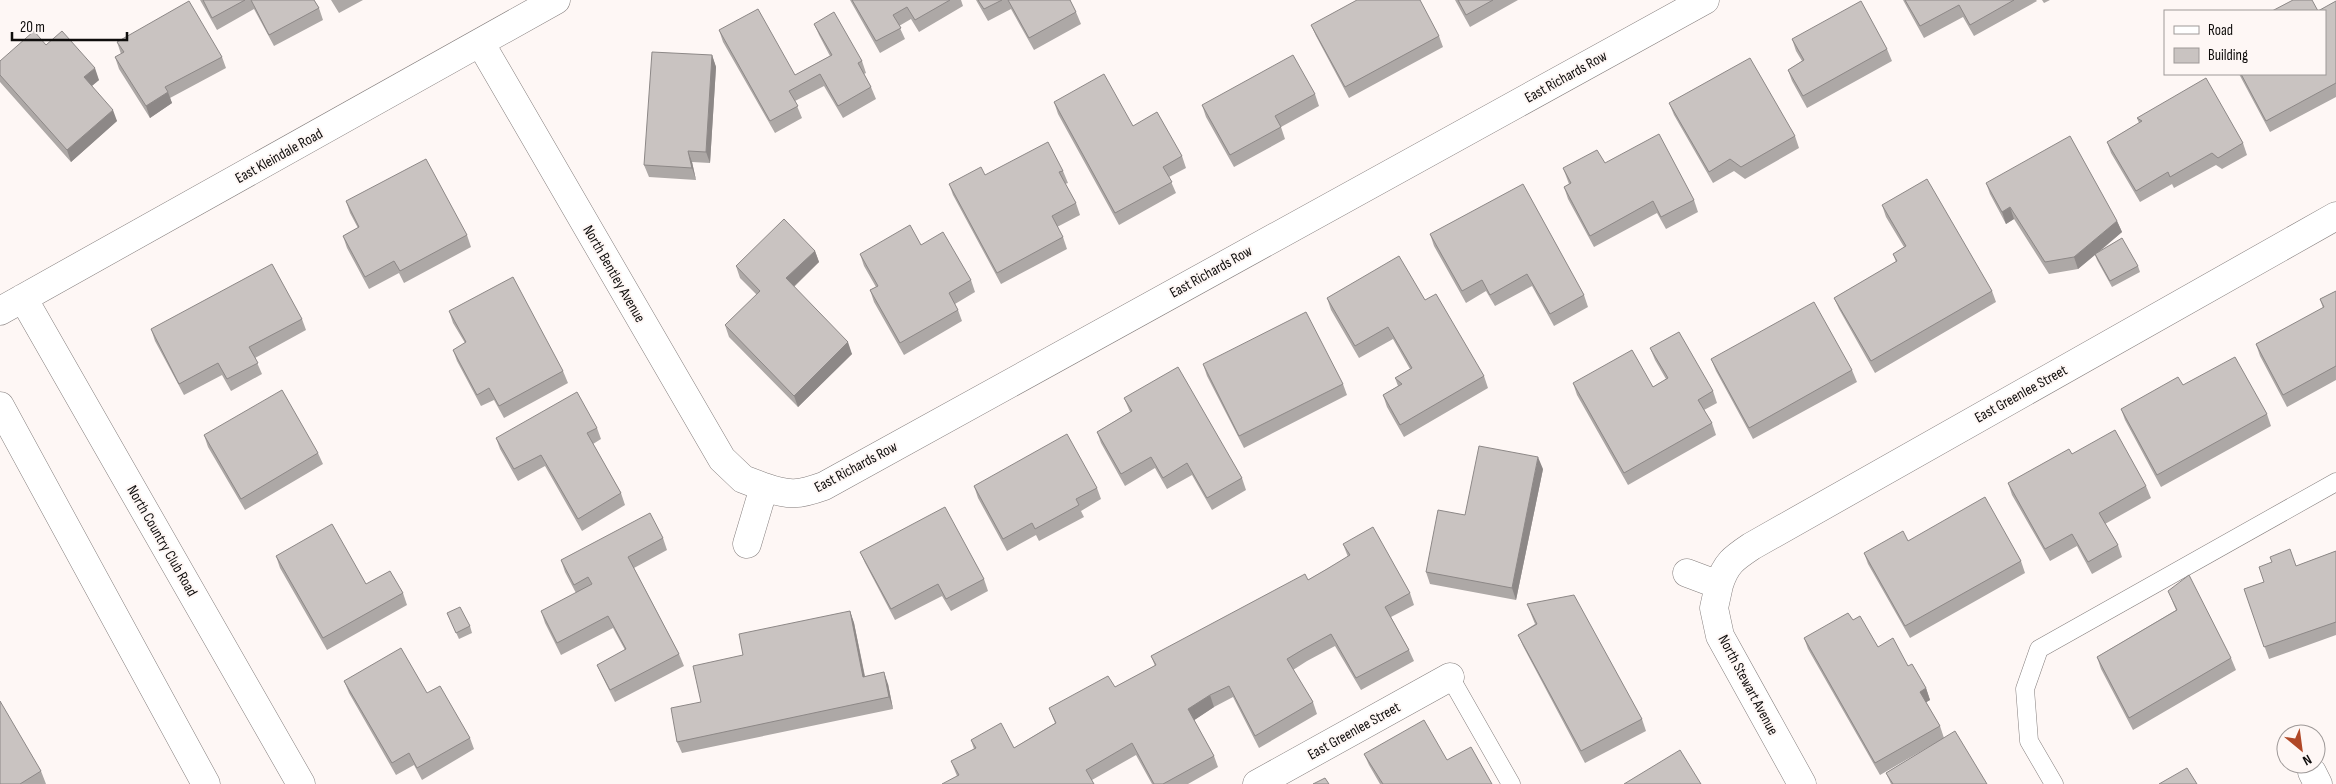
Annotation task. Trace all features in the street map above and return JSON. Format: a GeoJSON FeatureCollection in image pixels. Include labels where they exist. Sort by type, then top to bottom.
{"type":"FeatureCollection","features":[{"type":"Feature","properties":{"kind":"street","name":"East Kleindale Road"},"geometry":{"type":"LineString","coordinates":[[0,311],[481,44],[556,0]]}},
{"type":"Feature","properties":{"kind":"street","name":"East Richards Row"},"geometry":{"type":"LineString","coordinates":[[764,487],[782,494],[802,494],[824,486],[1705,0]]}},
{"type":"Feature","properties":{"kind":"street","name":"North Bentley Avenue"},"geometry":{"type":"LineString","coordinates":[[481,44],[722,459],[744,479],[764,487]]}},
{"type":"Feature","properties":{"kind":"street","name":"East Greenlee Street"},"geometry":{"type":"LineString","coordinates":[[1719,585],[1724,568],[1736,556],[1752,546],[2336,216]]}},
{"type":"Feature","properties":{"kind":"street","name":"North Country Club Road"},"geometry":{"type":"LineString","coordinates":[[23,298],[301,784]]}},
{"type":"Feature","properties":{"kind":"street"},"geometry":{"type":"LineString","coordinates":[[0,406],[206,784]]}},
{"type":"Feature","properties":{"kind":"street"},"geometry":{"type":"LineString","coordinates":[[747,544],[764,487]]}},
{"type":"Feature","properties":{"kind":"street"},"geometry":{"type":"LineString","coordinates":[[1687,573],[1719,585]]}},
{"type":"Feature","properties":{"kind":"street","name":"North Stewart Avenue"},"geometry":{"type":"LineString","coordinates":[[1719,585],[1714,608],[1720,636],[1802,784]]}},
{"type":"Feature","properties":{"kind":"street","name":"East Greenlee Street"},"geometry":{"type":"LineString","coordinates":[[1257,784],[1450,678]]}},
{"type":"Feature","properties":{"kind":"lane"},"geometry":{"type":"LineString","coordinates":[[2054,784],[2029,741],[2025,689],[2039,649],[2336,482]]}},
{"type":"Feature","properties":{"kind":"lane"},"geometry":{"type":"LineString","coordinates":[[1450,678],[1511,784]]}},
{"type":"Feature","properties":{"kind":"building"},"geometry":{"type":"Polygon","coordinates":[[[203,0],[245,0],[212,18],[203,0]]]}},
{"type":"Feature","properties":{"kind":"building"},"geometry":{"type":"Polygon","coordinates":[[[251,0],[314,0],[319,8],[269,35],[251,0]]]}},
{"type":"Feature","properties":{"kind":"building"},"geometry":{"type":"Polygon","coordinates":[[[852,0],[950,0],[915,20],[907,7],[893,15],[901,28],[876,41],[852,0]]]}},
{"type":"Feature","properties":{"kind":"building"},"geometry":{"type":"Polygon","coordinates":[[[978,0],[1002,0],[984,9],[978,0]]]}},
{"type":"Feature","properties":{"kind":"building"},"geometry":{"type":"Polygon","coordinates":[[[1008,0],[1070,0],[1076,12],[1029,38],[1008,0]]]}},
{"type":"Feature","properties":{"kind":"building"},"geometry":{"type":"Polygon","coordinates":[[[1357,0],[1420,0],[1439,36],[1345,87],[1311,25],[1357,0]]]}},
{"type":"Feature","properties":{"kind":"building"},"geometry":{"type":"Polygon","coordinates":[[[1458,0],[1493,0],[1466,15],[1458,0]]]}},
{"type":"Feature","properties":{"kind":"building"},"geometry":{"type":"Polygon","coordinates":[[[1905,0],[2014,0],[1970,25],[1959,5],[1920,26],[1905,0]]]}},
{"type":"Feature","properties":{"kind":"building"},"geometry":{"type":"Polygon","coordinates":[[[2293,0],[2312,0],[2317,10],[2274,10],[2293,0]]]}},
{"type":"Feature","properties":{"kind":"building"},"geometry":{"type":"Polygon","coordinates":[[[189,1],[222,57],[165,87],[168,92],[146,106],[115,57],[124,52],[117,42],[189,1]]]}},
{"type":"Feature","properties":{"kind":"building"},"geometry":{"type":"Polygon","coordinates":[[[1861,1],[1887,49],[1803,96],[1788,70],[1804,60],[1792,39],[1861,1]]]}},
{"type":"Feature","properties":{"kind":"building"},"geometry":{"type":"Polygon","coordinates":[[[2336,1],[2336,83],[2266,121],[2242,75],[2326,75],[2326,10],[2320,10],[2336,1]]]}},
{"type":"Feature","properties":{"kind":"building"},"geometry":{"type":"Polygon","coordinates":[[[758,9],[795,75],[832,55],[814,24],[834,12],[862,61],[858,63],[871,87],[838,106],[820,74],[789,91],[798,106],[770,121],[719,30],[758,9]]]}},
{"type":"Feature","properties":{"kind":"building"},"geometry":{"type":"Polygon","coordinates":[[[34,31],[46,45],[62,31],[95,68],[84,77],[113,110],[67,150],[0,75],[0,61],[34,31]]]}},
{"type":"Feature","properties":{"kind":"building"},"geometry":{"type":"Polygon","coordinates":[[[652,52],[712,55],[706,152],[688,151],[692,168],[644,165],[652,52]]]}},
{"type":"Feature","properties":{"kind":"building"},"geometry":{"type":"Polygon","coordinates":[[[1293,55],[1315,94],[1275,116],[1281,127],[1230,155],[1202,105],[1293,55]]]}},
{"type":"Feature","properties":{"kind":"building"},"geometry":{"type":"Polygon","coordinates":[[[1750,58],[1795,136],[1741,167],[1730,159],[1709,172],[1669,103],[1750,58]]]}},
{"type":"Feature","properties":{"kind":"building"},"geometry":{"type":"Polygon","coordinates":[[[1104,74],[1133,126],[1157,112],[1182,156],[1163,167],[1172,182],[1115,213],[1054,102],[1104,74]]]}},
{"type":"Feature","properties":{"kind":"building"},"geometry":{"type":"Polygon","coordinates":[[[2206,78],[2243,143],[2218,158],[2212,153],[2170,177],[2168,172],[2136,191],[2107,142],[2142,121],[2137,118],[2206,78]]]}},
{"type":"Feature","properties":{"kind":"building"},"geometry":{"type":"Polygon","coordinates":[[[1659,134],[1694,200],[1661,217],[1653,201],[1590,236],[1564,187],[1571,183],[1563,168],[1597,150],[1605,163],[1659,134]]]}},
{"type":"Feature","properties":{"kind":"building"},"geometry":{"type":"Polygon","coordinates":[[[2070,136],[2117,221],[2074,257],[2045,262],[2010,207],[2002,212],[1986,183],[2070,136]]]}},
{"type":"Feature","properties":{"kind":"building"},"geometry":{"type":"Polygon","coordinates":[[[1048,142],[1063,171],[1059,172],[1076,203],[1052,216],[1063,237],[997,273],[949,184],[981,167],[985,175],[1048,142]]]}},
{"type":"Feature","properties":{"kind":"building"},"geometry":{"type":"Polygon","coordinates":[[[426,159],[467,235],[400,271],[394,261],[365,277],[343,236],[359,227],[346,201],[426,159]]]}},
{"type":"Feature","properties":{"kind":"building"},"geometry":{"type":"Polygon","coordinates":[[[1927,179],[1992,291],[1871,361],[1834,298],[1897,261],[1893,254],[1906,246],[1882,205],[1927,179]]]}},
{"type":"Feature","properties":{"kind":"building"},"geometry":{"type":"Polygon","coordinates":[[[1523,184],[1584,295],[1550,314],[1527,274],[1490,295],[1482,280],[1462,291],[1430,234],[1523,184]]]}},
{"type":"Feature","properties":{"kind":"building"},"geometry":{"type":"Polygon","coordinates":[[[784,219],[815,251],[786,278],[848,342],[794,396],[725,325],[760,291],[736,266],[784,219]]]}},
{"type":"Feature","properties":{"kind":"building"},"geometry":{"type":"Polygon","coordinates":[[[910,225],[921,245],[943,232],[971,280],[949,293],[958,310],[900,343],[870,290],[878,286],[860,254],[910,225]]]}},
{"type":"Feature","properties":{"kind":"building"},"geometry":{"type":"Polygon","coordinates":[[[2122,238],[2138,266],[2110,281],[2095,254],[2122,238]]]}},
{"type":"Feature","properties":{"kind":"building"},"geometry":{"type":"Polygon","coordinates":[[[1399,256],[1425,300],[1436,294],[1484,376],[1400,425],[1383,395],[1402,384],[1395,378],[1412,368],[1388,327],[1355,346],[1327,298],[1399,256]]]}},
{"type":"Feature","properties":{"kind":"building"},"geometry":{"type":"Polygon","coordinates":[[[272,264],[302,319],[249,347],[258,363],[227,379],[218,363],[179,384],[151,329],[272,264]]]}},
{"type":"Feature","properties":{"kind":"building"},"geometry":{"type":"Polygon","coordinates":[[[513,277],[563,371],[499,406],[489,388],[477,395],[453,350],[466,342],[449,311],[513,277]]]}},
{"type":"Feature","properties":{"kind":"building"},"geometry":{"type":"Polygon","coordinates":[[[2336,291],[2336,366],[2283,395],[2256,344],[2324,307],[2320,299],[2336,291]]]}},
{"type":"Feature","properties":{"kind":"building"},"geometry":{"type":"Polygon","coordinates":[[[1814,302],[1852,370],[1749,428],[1711,359],[1814,302]]]}},
{"type":"Feature","properties":{"kind":"building"},"geometry":{"type":"Polygon","coordinates":[[[1306,312],[1343,384],[1239,436],[1203,364],[1306,312]]]}},
{"type":"Feature","properties":{"kind":"building"},"geometry":{"type":"Polygon","coordinates":[[[1679,332],[1713,391],[1698,400],[1712,423],[1624,473],[1573,383],[1632,350],[1653,387],[1668,378],[1650,348],[1679,332]]]}},
{"type":"Feature","properties":{"kind":"building"},"geometry":{"type":"Polygon","coordinates":[[[2235,357],[2267,414],[2157,475],[2121,409],[2178,377],[2183,385],[2235,357]]]}},
{"type":"Feature","properties":{"kind":"building"},"geometry":{"type":"Polygon","coordinates":[[[1178,367],[1242,478],[1207,498],[1187,463],[1163,478],[1151,457],[1121,474],[1097,432],[1132,411],[1124,398],[1178,367]]]}},
{"type":"Feature","properties":{"kind":"building"},"geometry":{"type":"Polygon","coordinates":[[[282,390],[318,453],[241,499],[204,435],[282,390]]]}},
{"type":"Feature","properties":{"kind":"building"},"geometry":{"type":"Polygon","coordinates":[[[577,392],[597,428],[587,433],[621,493],[578,519],[541,455],[514,469],[496,438],[577,392]]]}},
{"type":"Feature","properties":{"kind":"building"},"geometry":{"type":"Polygon","coordinates":[[[2115,430],[2146,486],[2099,513],[2118,545],[2088,562],[2072,534],[2045,549],[2008,483],[2069,449],[2072,454],[2115,430]]]}},
{"type":"Feature","properties":{"kind":"building"},"geometry":{"type":"Polygon","coordinates":[[[1067,434],[1097,488],[1076,499],[1079,505],[1035,529],[1032,523],[1003,539],[974,486],[1067,434]]]}},
{"type":"Feature","properties":{"kind":"building"},"geometry":{"type":"Polygon","coordinates":[[[1479,446],[1538,457],[1512,588],[1426,572],[1438,510],[1465,515],[1479,446]]]}},
{"type":"Feature","properties":{"kind":"building"},"geometry":{"type":"Polygon","coordinates":[[[1985,497],[2021,561],[1905,626],[1864,553],[1903,531],[1908,541],[1985,497]]]}},
{"type":"Feature","properties":{"kind":"building"},"geometry":{"type":"Polygon","coordinates":[[[945,507],[984,579],[946,599],[938,584],[891,609],[860,552],[945,507]]]}},
{"type":"Feature","properties":{"kind":"building"},"geometry":{"type":"Polygon","coordinates":[[[650,513],[663,538],[628,557],[679,654],[610,690],[597,665],[626,649],[608,616],[557,643],[541,611],[592,584],[588,577],[574,585],[561,560],[650,513]]]}},
{"type":"Feature","properties":{"kind":"building"},"geometry":{"type":"Polygon","coordinates":[[[332,524],[366,584],[390,571],[403,593],[323,638],[276,556],[332,524]]]}},
{"type":"Feature","properties":{"kind":"building"},"geometry":{"type":"Polygon","coordinates":[[[1373,527],[1410,593],[1385,607],[1409,650],[1356,678],[1331,634],[1302,650],[1287,659],[1313,702],[1255,736],[1229,686],[1210,695],[1188,709],[1214,756],[1163,784],[1154,784],[1132,743],[1086,770],[1094,784],[942,784],[959,775],[951,761],[976,748],[971,740],[1001,723],[1014,748],[1056,723],[1049,708],[1108,676],[1115,687],[1156,665],[1151,656],[1305,574],[1308,580],[1350,555],[1343,544],[1373,527]]]}},
{"type":"Feature","properties":{"kind":"building"},"geometry":{"type":"Polygon","coordinates":[[[2290,549],[2296,566],[2336,551],[2336,622],[2264,647],[2244,589],[2264,582],[2259,567],[2272,562],[2270,557],[2290,549]]]}},
{"type":"Feature","properties":{"kind":"building"},"geometry":{"type":"Polygon","coordinates":[[[2189,575],[2231,658],[2129,718],[2097,657],[2177,610],[2168,591],[2189,575]]]}},
{"type":"Feature","properties":{"kind":"building"},"geometry":{"type":"Polygon","coordinates":[[[1574,595],[1642,719],[1581,751],[1518,635],[1537,624],[1527,604],[1574,595]]]}},
{"type":"Feature","properties":{"kind":"building"},"geometry":{"type":"Polygon","coordinates":[[[460,607],[470,626],[456,633],[447,613],[460,607]]]}},
{"type":"Feature","properties":{"kind":"building"},"geometry":{"type":"Polygon","coordinates":[[[850,611],[863,677],[884,672],[889,697],[677,742],[671,708],[701,702],[693,666],[743,655],[739,634],[850,611]]]}},
{"type":"Feature","properties":{"kind":"building"},"geometry":{"type":"Polygon","coordinates":[[[1848,613],[1853,620],[1860,616],[1878,647],[1893,638],[1908,666],[1912,664],[1926,688],[1920,692],[1940,726],[1875,763],[1804,638],[1848,613]]]}},
{"type":"Feature","properties":{"kind":"building"},"geometry":{"type":"Polygon","coordinates":[[[401,648],[427,693],[440,686],[470,738],[417,768],[409,753],[392,763],[344,681],[401,648]]]}},
{"type":"Feature","properties":{"kind":"building"},"geometry":{"type":"Polygon","coordinates":[[[0,701],[41,771],[20,784],[0,784],[0,701]]]}},
{"type":"Feature","properties":{"kind":"building"},"geometry":{"type":"Polygon","coordinates":[[[1424,720],[1447,760],[1471,747],[1492,784],[1383,784],[1364,754],[1424,720]]]}},
{"type":"Feature","properties":{"kind":"building"},"geometry":{"type":"Polygon","coordinates":[[[1955,731],[1987,784],[1893,784],[1886,773],[1955,731]]]}},
{"type":"Feature","properties":{"kind":"building"},"geometry":{"type":"Polygon","coordinates":[[[1680,750],[1701,784],[1624,784],[1680,750]]]}},
{"type":"Feature","properties":{"kind":"building"},"geometry":{"type":"Polygon","coordinates":[[[2187,768],[2197,784],[2159,784],[2187,768]]]}},
{"type":"Feature","properties":{"kind":"building"},"geometry":{"type":"Polygon","coordinates":[[[1325,778],[1329,784],[1313,784],[1325,778]]]}}]}
